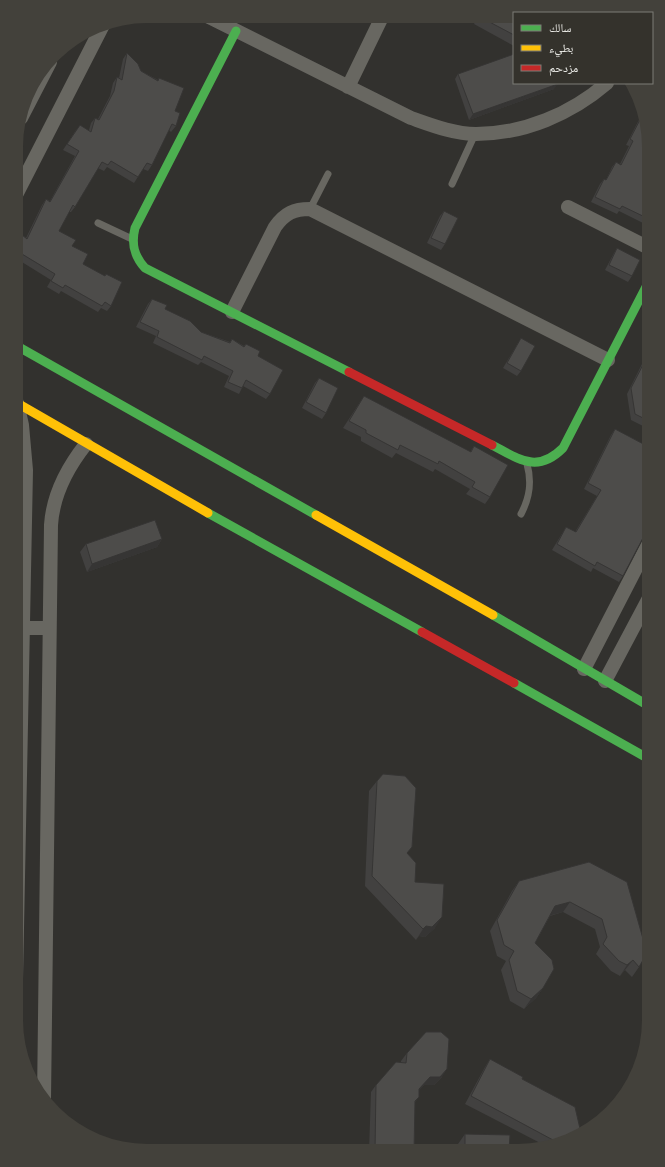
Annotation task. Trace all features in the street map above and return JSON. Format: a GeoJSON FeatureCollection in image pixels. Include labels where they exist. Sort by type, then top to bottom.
{"type":"FeatureCollection","features":[{"type":"Feature","properties":{"kind":"street"},"geometry":{"type":"LineString","coordinates":[[221,23],[411,118],[441,128],[475,134],[505,132],[536,125],[565,112],[592,96],[606,84]]}},
{"type":"Feature","properties":{"kind":"street"},"geometry":{"type":"LineString","coordinates":[[348,86],[380,23]]}},
{"type":"Feature","properties":{"kind":"street"},"geometry":{"type":"LineString","coordinates":[[236,31],[135,228],[132,239],[133,250],[137,260],[145,268],[527,464],[541,463],[554,458],[563,448],[642,294]]}},
{"type":"Feature","properties":{"kind":"street"},"geometry":{"type":"LineString","coordinates":[[23,181],[99,33]]}},
{"type":"Feature","properties":{"kind":"street"},"geometry":{"type":"LineString","coordinates":[[568,207],[642,244]]}},
{"type":"Feature","properties":{"kind":"street"},"geometry":{"type":"LineString","coordinates":[[232,312],[275,226],[281,218],[290,212],[300,209],[310,209],[608,360]]}},
{"type":"Feature","properties":{"kind":"street"},"geometry":{"type":"LineString","coordinates":[[23,349],[642,702]]}},
{"type":"Feature","properties":{"kind":"street"},"geometry":{"type":"LineString","coordinates":[[23,407],[86,444],[642,755]]}},
{"type":"Feature","properties":{"kind":"street"},"geometry":{"type":"LineString","coordinates":[[23,436],[26,470],[23,588]]}},
{"type":"Feature","properties":{"kind":"street"},"geometry":{"type":"LineString","coordinates":[[44,1089],[52,511],[63,478],[69,466],[86,444]]}},
{"type":"Feature","properties":{"kind":"street"},"geometry":{"type":"LineString","coordinates":[[584,669],[642,556]]}},
{"type":"Feature","properties":{"kind":"street"},"geometry":{"type":"LineString","coordinates":[[606,681],[642,612]]}},
{"type":"Feature","properties":{"kind":"street"},"geometry":{"type":"LineString","coordinates":[[23,628],[50,628]]}},
{"type":"Feature","properties":{"kind":"lane"},"geometry":{"type":"LineString","coordinates":[[452,184],[475,134]]}},
{"type":"Feature","properties":{"kind":"lane"},"geometry":{"type":"LineString","coordinates":[[310,209],[328,174]]}},
{"type":"Feature","properties":{"kind":"lane"},"geometry":{"type":"LineString","coordinates":[[98,223],[132,239]]}},
{"type":"Feature","properties":{"kind":"lane"},"geometry":{"type":"LineString","coordinates":[[521,514],[528,499],[530,484],[527,464]]}},
{"type":"Feature","properties":{"kind":"building"},"geometry":{"type":"Polygon","coordinates":[[[491,23],[513,23],[513,34],[491,23]]]}},
{"type":"Feature","properties":{"kind":"building"},"geometry":{"type":"Polygon","coordinates":[[[127,53],[138,64],[141,71],[158,81],[159,78],[184,88],[175,111],[180,113],[176,126],[172,124],[152,165],[147,163],[138,177],[111,161],[108,165],[102,162],[75,207],[73,205],[59,231],[76,240],[72,246],[88,254],[83,264],[105,276],[106,274],[122,282],[111,306],[105,302],[102,306],[65,285],[63,288],[51,281],[55,274],[23,255],[23,236],[27,239],[46,199],[50,202],[79,151],[67,144],[80,125],[91,132],[95,118],[99,120],[114,91],[117,77],[122,80],[127,53]]]}},
{"type":"Feature","properties":{"kind":"building"},"geometry":{"type":"Polygon","coordinates":[[[513,54],[513,84],[558,84],[473,114],[458,74],[513,54]]]}},
{"type":"Feature","properties":{"kind":"building"},"geometry":{"type":"Polygon","coordinates":[[[639,121],[642,139],[642,216],[622,206],[620,209],[595,197],[604,179],[606,180],[616,162],[621,165],[633,141],[630,139],[639,121]]]}},
{"type":"Feature","properties":{"kind":"building"},"geometry":{"type":"Polygon","coordinates":[[[444,211],[458,218],[445,244],[431,238],[444,211]]]}},
{"type":"Feature","properties":{"kind":"building"},"geometry":{"type":"Polygon","coordinates":[[[617,248],[640,260],[632,276],[609,265],[617,248]]]}},
{"type":"Feature","properties":{"kind":"building"},"geometry":{"type":"Polygon","coordinates":[[[152,299],[167,305],[165,309],[190,321],[201,332],[230,343],[232,339],[244,347],[246,344],[260,351],[258,356],[283,370],[270,394],[246,380],[242,388],[228,382],[233,371],[204,356],[202,360],[157,337],[159,331],[140,322],[152,299]]]}},
{"type":"Feature","properties":{"kind":"building"},"geometry":{"type":"Polygon","coordinates":[[[521,338],[535,346],[521,371],[507,363],[521,338]]]}},
{"type":"Feature","properties":{"kind":"building"},"geometry":{"type":"Polygon","coordinates":[[[642,367],[642,418],[635,414],[631,388],[642,367]]]}},
{"type":"Feature","properties":{"kind":"building"},"geometry":{"type":"Polygon","coordinates":[[[319,378],[338,388],[326,413],[306,402],[319,378]]]}},
{"type":"Feature","properties":{"kind":"building"},"geometry":{"type":"Polygon","coordinates":[[[364,396],[471,452],[474,446],[508,465],[490,497],[472,487],[475,482],[439,461],[438,464],[400,445],[398,450],[366,433],[366,430],[349,421],[364,396]]]}},
{"type":"Feature","properties":{"kind":"building"},"geometry":{"type":"Polygon","coordinates":[[[615,429],[642,443],[642,540],[623,576],[597,562],[595,566],[557,544],[566,527],[576,532],[601,490],[588,483],[615,429]]]}},
{"type":"Feature","properties":{"kind":"building"},"geometry":{"type":"Polygon","coordinates":[[[155,520],[162,539],[92,564],[86,544],[155,520]]]}},
{"type":"Feature","properties":{"kind":"building"},"geometry":{"type":"Polygon","coordinates":[[[383,774],[405,776],[416,788],[412,847],[407,853],[416,863],[415,882],[444,884],[442,917],[432,927],[426,926],[423,929],[372,876],[377,781],[383,774]]]}},
{"type":"Feature","properties":{"kind":"building"},"geometry":{"type":"Polygon","coordinates":[[[589,862],[627,882],[642,935],[642,962],[639,967],[633,960],[627,965],[619,961],[603,944],[607,937],[602,919],[570,902],[555,906],[535,943],[552,960],[554,969],[543,988],[531,999],[517,991],[509,960],[514,951],[504,945],[497,920],[519,881],[589,862]]]}},
{"type":"Feature","properties":{"kind":"building"},"geometry":{"type":"Polygon","coordinates":[[[426,1032],[441,1032],[449,1039],[447,1069],[440,1077],[430,1077],[419,1089],[419,1097],[415,1101],[414,1144],[375,1144],[376,1085],[396,1062],[406,1063],[407,1053],[426,1032]]]}},
{"type":"Feature","properties":{"kind":"building"},"geometry":{"type":"Polygon","coordinates":[[[490,1059],[523,1077],[522,1079],[575,1107],[580,1127],[551,1139],[471,1096],[490,1059]]]}},
{"type":"Feature","properties":{"kind":"building"},"geometry":{"type":"Polygon","coordinates":[[[465,1134],[510,1135],[509,1144],[465,1144],[465,1134]]]}},
{"type":"Feature","properties":{"kind":"traffic: fast"},"geometry":{"type":"LineString","coordinates":[[236,31],[135,228],[133,239],[134,250],[138,259],[145,268],[349,372]]}},
{"type":"Feature","properties":{"kind":"traffic: fast"},"geometry":{"type":"LineString","coordinates":[[492,445],[528,462],[545,460],[554,456],[563,448],[642,295]]}},
{"type":"Feature","properties":{"kind":"traffic: fast"},"geometry":{"type":"LineString","coordinates":[[23,349],[316,515]]}},
{"type":"Feature","properties":{"kind":"traffic: fast"},"geometry":{"type":"LineString","coordinates":[[208,513],[422,632]]}},
{"type":"Feature","properties":{"kind":"traffic: fast"},"geometry":{"type":"LineString","coordinates":[[493,615],[642,702]]}},
{"type":"Feature","properties":{"kind":"traffic: fast"},"geometry":{"type":"LineString","coordinates":[[514,683],[642,755]]}},
{"type":"Feature","properties":{"kind":"traffic: slow"},"geometry":{"type":"LineString","coordinates":[[23,406],[208,513]]}},
{"type":"Feature","properties":{"kind":"traffic: slow"},"geometry":{"type":"LineString","coordinates":[[316,515],[493,615]]}},
{"type":"Feature","properties":{"kind":"traffic: jam"},"geometry":{"type":"LineString","coordinates":[[349,372],[492,445]]}},
{"type":"Feature","properties":{"kind":"traffic: jam"},"geometry":{"type":"LineString","coordinates":[[422,632],[514,683]]}}]}
